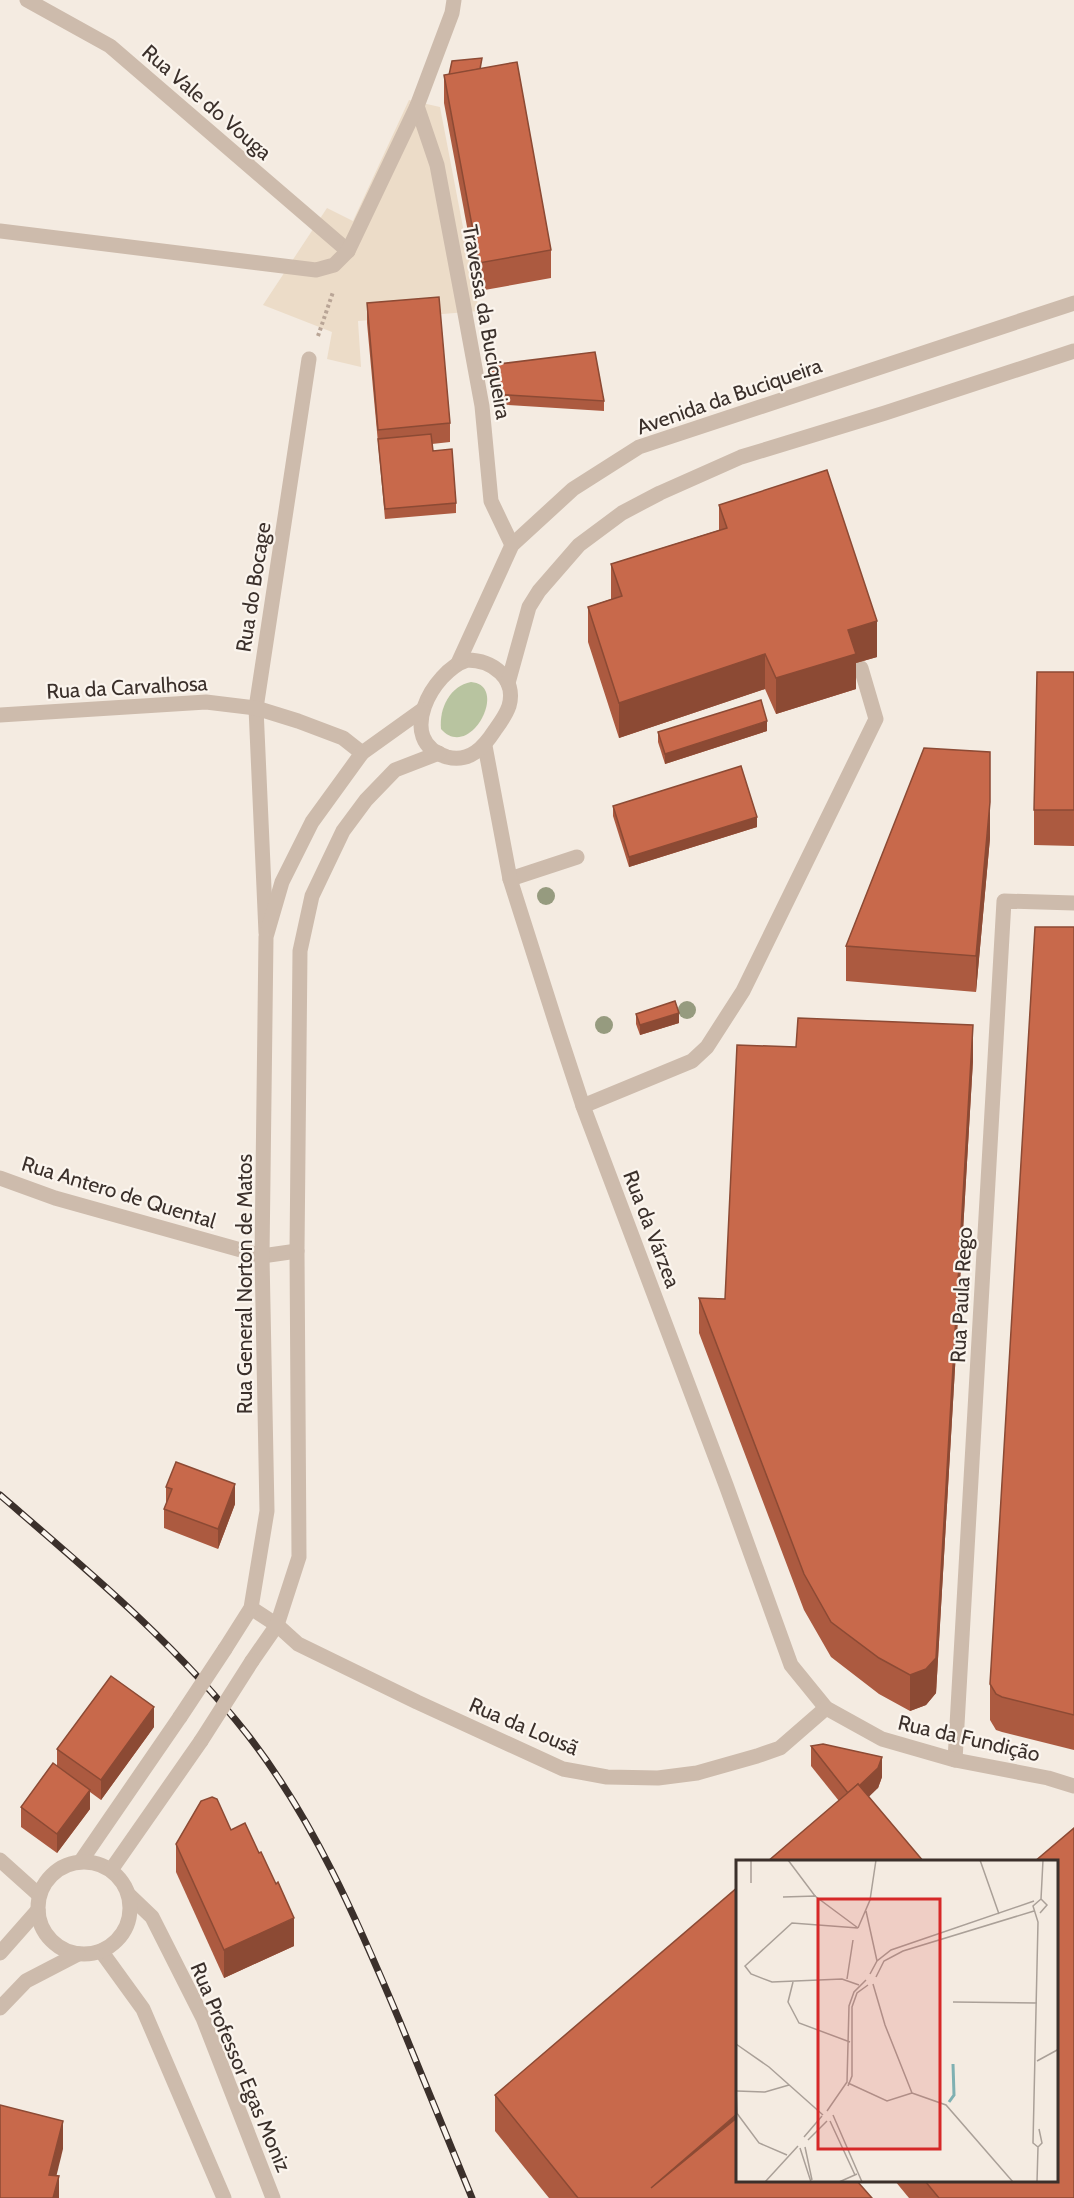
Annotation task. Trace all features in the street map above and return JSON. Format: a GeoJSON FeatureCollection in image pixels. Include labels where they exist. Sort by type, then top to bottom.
{"type":"FeatureCollection","features":[{"type":"Feature","properties":{"kind":"street","name":"Rua Vale do Vouga"},"geometry":{"type":"LineString","coordinates":[[27,0],[110,46],[348,251]]}},
{"type":"Feature","properties":{"kind":"street"},"geometry":{"type":"LineString","coordinates":[[0,231],[315,270],[334,265],[348,251],[417,106],[452,14],[454,0]]}},
{"type":"Feature","properties":{"kind":"street","name":"Travessa da Buciqueira"},"geometry":{"type":"LineString","coordinates":[[417,106],[437,165],[464,308],[482,406],[491,501],[512,545]]}},
{"type":"Feature","properties":{"kind":"street","name":"Avenida da Buciqueira"},"geometry":{"type":"LineString","coordinates":[[458,663],[512,545],[573,489],[639,447],[1074,303]]}},
{"type":"Feature","properties":{"kind":"street"},"geometry":{"type":"LineString","coordinates":[[422,710],[421,729],[425,739],[439,753],[458,758],[468,756],[485,746],[507,713],[510,704],[508,683],[529,607],[539,591],[579,545],[622,513],[660,493],[741,457],[1074,351]]}},
{"type":"Feature","properties":{"kind":"street","name":"Rua do Bocage"},"geometry":{"type":"LineString","coordinates":[[266,937],[256,708],[309,359]]}},
{"type":"Feature","properties":{"kind":"street"},"geometry":{"type":"LineString","coordinates":[[458,663],[467,660],[487,663],[503,675],[508,683]]}},
{"type":"Feature","properties":{"kind":"street","name":"Rua General Norton de Matos"},"geometry":{"type":"LineString","coordinates":[[81,1861],[180,1717],[250,1608],[267,1511],[262,1256],[266,937],[282,882],[312,822],[362,753],[422,710],[443,676],[458,663]]}},
{"type":"Feature","properties":{"kind":"street"},"geometry":{"type":"LineString","coordinates":[[584,1106],[692,1061],[707,1047],[743,991],[876,719],[861,668]]}},
{"type":"Feature","properties":{"kind":"street","name":"Rua da Carvalhosa"},"geometry":{"type":"LineString","coordinates":[[0,715],[206,702],[256,708],[298,720],[343,738],[362,753]]}},
{"type":"Feature","properties":{"kind":"street","name":"Rua da Várzea"},"geometry":{"type":"LineString","coordinates":[[485,746],[510,879],[584,1106],[791,1665],[826,1708]]}},
{"type":"Feature","properties":{"kind":"street"},"geometry":{"type":"LineString","coordinates":[[111,1870],[201,1741],[277,1625],[299,1557],[297,1251],[300,951],[312,896],[343,831],[366,800],[395,770],[439,753]]}},
{"type":"Feature","properties":{"kind":"street"},"geometry":{"type":"LineString","coordinates":[[510,879],[577,857]]}},
{"type":"Feature","properties":{"kind":"street","name":"Rua Paula Rego"},"geometry":{"type":"LineString","coordinates":[[955,1760],[1004,901],[1074,903]]}},
{"type":"Feature","properties":{"kind":"street","name":"Rua Antero de Quental"},"geometry":{"type":"LineString","coordinates":[[0,1178],[55,1198],[262,1256],[297,1251]]}},
{"type":"Feature","properties":{"kind":"street","name":"Rua da Lousã"},"geometry":{"type":"LineString","coordinates":[[250,1608],[277,1625],[298,1644],[428,1707],[563,1769],[607,1777],[658,1778],[697,1773],[757,1756],[780,1748],[826,1708]]}},
{"type":"Feature","properties":{"kind":"street","name":"Rua da Fundição"},"geometry":{"type":"LineString","coordinates":[[826,1708],[882,1739],[955,1760],[1048,1778],[1074,1786]]}},
{"type":"Feature","properties":{"kind":"street"},"geometry":{"type":"LineString","coordinates":[[0,1860],[38,1903],[42,1928],[57,1947],[78,1954],[92,1954],[107,1949],[119,1939],[128,1926],[131,1910],[129,1895],[123,1881],[111,1870],[97,1863],[81,1861],[66,1864],[53,1873],[43,1885],[38,1903],[0,1953]]}},
{"type":"Feature","properties":{"kind":"street","name":"Rua Professor Egas Moniz"},"geometry":{"type":"LineString","coordinates":[[129,1895],[152,1917],[203,2018],[273,2198]]}},
{"type":"Feature","properties":{"kind":"street"},"geometry":{"type":"LineString","coordinates":[[100,1951],[143,2009],[224,2198]]}},
{"type":"Feature","properties":{"kind":"street"},"geometry":{"type":"LineString","coordinates":[[0,2008],[26,1981],[78,1954]]}},
{"type":"Feature","properties":{"kind":"path"},"geometry":{"type":"LineString","coordinates":[[309,359],[348,251]]}},
{"type":"Feature","properties":{"kind":"green space"},"geometry":{"type":"Polygon","coordinates":[[[471,682],[482,686],[487,695],[482,719],[474,729],[463,736],[452,737],[441,729],[444,706],[457,688],[471,682]]]}},
{"type":"Feature","properties":{"kind":"shaded area"},"geometry":{"type":"Polygon","coordinates":[[[409,100],[440,107],[479,311],[358,321],[361,367],[327,359],[332,332],[263,305],[327,208],[353,221],[409,100]]]}},
{"type":"Feature","properties":{"kind":"building"},"geometry":{"type":"Polygon","coordinates":[[[482,58],[480,69],[449,75],[452,61],[482,58]]]}},
{"type":"Feature","properties":{"kind":"building"},"geometry":{"type":"Polygon","coordinates":[[[517,62],[551,250],[479,263],[444,75],[517,62]]]}},
{"type":"Feature","properties":{"kind":"building"},"geometry":{"type":"Polygon","coordinates":[[[439,297],[450,423],[378,430],[367,303],[439,297]]]}},
{"type":"Feature","properties":{"kind":"building"},"geometry":{"type":"Polygon","coordinates":[[[595,352],[604,401],[494,394],[491,365],[595,352]]]}},
{"type":"Feature","properties":{"kind":"building"},"geometry":{"type":"Polygon","coordinates":[[[431,434],[433,451],[452,449],[456,503],[385,509],[378,439],[431,434]]]}},
{"type":"Feature","properties":{"kind":"building"},"geometry":{"type":"Polygon","coordinates":[[[827,470],[877,621],[848,630],[856,654],[776,678],[765,654],[619,703],[588,607],[622,596],[611,564],[727,528],[719,505],[827,470]]]}},
{"type":"Feature","properties":{"kind":"building"},"geometry":{"type":"Polygon","coordinates":[[[1037,672],[1074,672],[1074,810],[1034,810],[1037,672]]]}},
{"type":"Feature","properties":{"kind":"building"},"geometry":{"type":"Polygon","coordinates":[[[761,700],[767,721],[665,754],[658,732],[761,700]]]}},
{"type":"Feature","properties":{"kind":"building"},"geometry":{"type":"Polygon","coordinates":[[[924,748],[990,752],[990,802],[976,956],[846,946],[924,748]]]}},
{"type":"Feature","properties":{"kind":"building"},"geometry":{"type":"Polygon","coordinates":[[[741,766],[757,817],[629,857],[613,806],[741,766]]]}},
{"type":"Feature","properties":{"kind":"building"},"geometry":{"type":"Polygon","coordinates":[[[1035,927],[1074,927],[1074,1715],[1002,1697],[996,1694],[990,1684],[1035,927]]]}},
{"type":"Feature","properties":{"kind":"building"},"geometry":{"type":"Polygon","coordinates":[[[675,1001],[679,1013],[640,1025],[636,1014],[675,1001]]]}},
{"type":"Feature","properties":{"kind":"building"},"geometry":{"type":"Polygon","coordinates":[[[798,1018],[973,1025],[936,1658],[926,1669],[910,1675],[879,1658],[831,1622],[804,1574],[699,1298],[725,1299],[737,1045],[796,1047],[798,1018]]]}},
{"type":"Feature","properties":{"kind":"building"},"geometry":{"type":"Polygon","coordinates":[[[176,1462],[235,1484],[218,1529],[164,1509],[172,1489],[166,1487],[176,1462]]]}},
{"type":"Feature","properties":{"kind":"building"},"geometry":{"type":"Polygon","coordinates":[[[111,1676],[154,1707],[101,1780],[57,1749],[111,1676]]]}},
{"type":"Feature","properties":{"kind":"building"},"geometry":{"type":"Polygon","coordinates":[[[823,1744],[882,1757],[878,1768],[848,1793],[811,1746],[823,1744]]]}},
{"type":"Feature","properties":{"kind":"building"},"geometry":{"type":"Polygon","coordinates":[[[53,1763],[90,1790],[57,1834],[21,1807],[53,1763]]]}},
{"type":"Feature","properties":{"kind":"building"},"geometry":{"type":"Polygon","coordinates":[[[858,1784],[922,1860],[769,1860],[858,1784]]]}},
{"type":"Feature","properties":{"kind":"building"},"geometry":{"type":"Polygon","coordinates":[[[212,1797],[217,1799],[231,1830],[245,1823],[276,1884],[278,1882],[294,1918],[224,1950],[176,1844],[201,1801],[212,1797]]]}},
{"type":"Feature","properties":{"kind":"building"},"geometry":{"type":"Polygon","coordinates":[[[1074,1828],[1074,2198],[939,2198],[927,2183],[1059,2183],[1059,1860],[1036,1860],[1074,1828]]]}},
{"type":"Feature","properties":{"kind":"building"},"geometry":{"type":"Polygon","coordinates":[[[736,1889],[736,2115],[651,2188],[736,2119],[736,2183],[859,2183],[872,2198],[578,2198],[495,2095],[736,1889]]]}},
{"type":"Feature","properties":{"kind":"building"},"geometry":{"type":"Polygon","coordinates":[[[0,2105],[63,2121],[49,2175],[59,2176],[53,2198],[0,2198],[0,2105]]]}},
{"type":"Feature","properties":{"kind":"railway"},"geometry":{"type":"LineString","coordinates":[[0,1495],[130,1609],[191,1669],[247,1734],[271,1767],[314,1837],[351,1910],[472,2198]]}}]}
